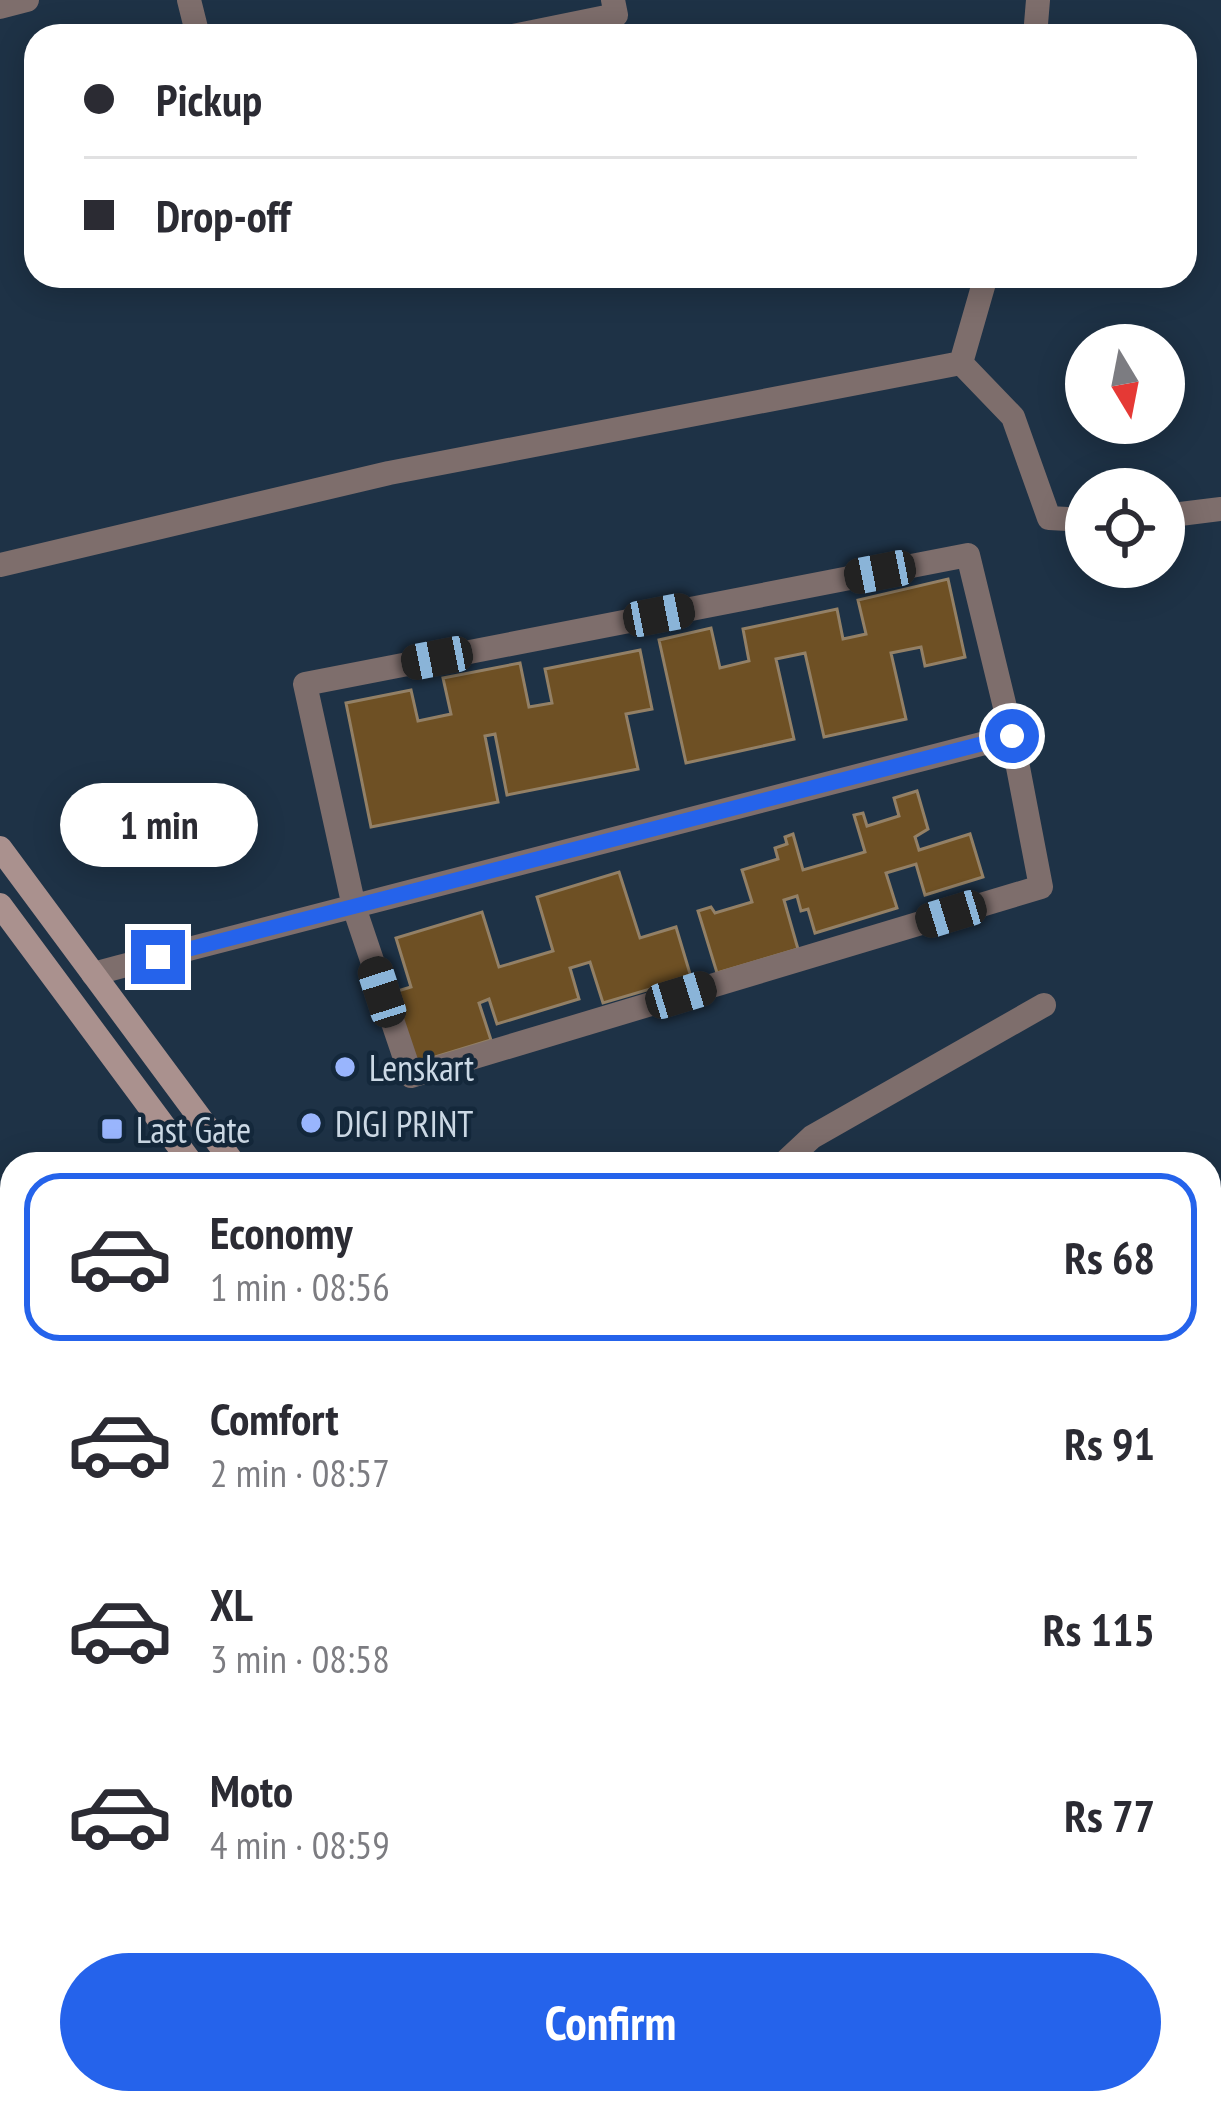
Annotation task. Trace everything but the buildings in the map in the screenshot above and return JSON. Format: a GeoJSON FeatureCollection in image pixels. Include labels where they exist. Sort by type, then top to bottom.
{"type":"FeatureCollection","features":[{"type":"Feature","properties":{"kind":"main road"},"geometry":{"type":"LineString","coordinates":[[0,848],[225,1152]]}},
{"type":"Feature","properties":{"kind":"main road"},"geometry":{"type":"LineString","coordinates":[[0,905],[183,1152]]}},
{"type":"Feature","properties":{"kind":"street"},"geometry":{"type":"LineString","coordinates":[[0,7],[28,0]]}},
{"type":"Feature","properties":{"kind":"street"},"geometry":{"type":"LineString","coordinates":[[572,24],[616,15],[613,0]]}},
{"type":"Feature","properties":{"kind":"street"},"geometry":{"type":"LineString","coordinates":[[961,363],[983,288]]}},
{"type":"Feature","properties":{"kind":"street"},"geometry":{"type":"LineString","coordinates":[[961,363],[1012,417],[1049,518],[1065,519]]}},
{"type":"Feature","properties":{"kind":"street"},"geometry":{"type":"LineString","coordinates":[[0,565],[389,473],[961,363]]}},
{"type":"Feature","properties":{"kind":"street"},"geometry":{"type":"LineString","coordinates":[[1185,513],[1221,509]]}},
{"type":"Feature","properties":{"kind":"street"},"geometry":{"type":"LineString","coordinates":[[968,555],[1012,736],[1041,887],[411,1076],[354,907],[304,684],[968,555]]}},
{"type":"Feature","properties":{"kind":"street"},"geometry":{"type":"LineString","coordinates":[[93,974],[1012,736]]}},
{"type":"Feature","properties":{"kind":"street"},"geometry":{"type":"LineString","coordinates":[[796,1152],[812,1137],[1043,1005]]}},
{"type":"Feature","properties":{"kind":"place","name":"Lenskart"},"geometry":{"type":"Point","coordinates":[345,1067]}},
{"type":"Feature","properties":{"kind":"place","name":"DIGI PRINT"},"geometry":{"type":"Point","coordinates":[311,1123]}},
{"type":"Feature","properties":{"kind":"place","name":"Last Gate"},"geometry":{"type":"Point","coordinates":[112,1129]}},
{"type":"Feature","properties":{"kind":"route"},"geometry":{"type":"LineString","coordinates":[[158,957],[1012,736]]}}]}
